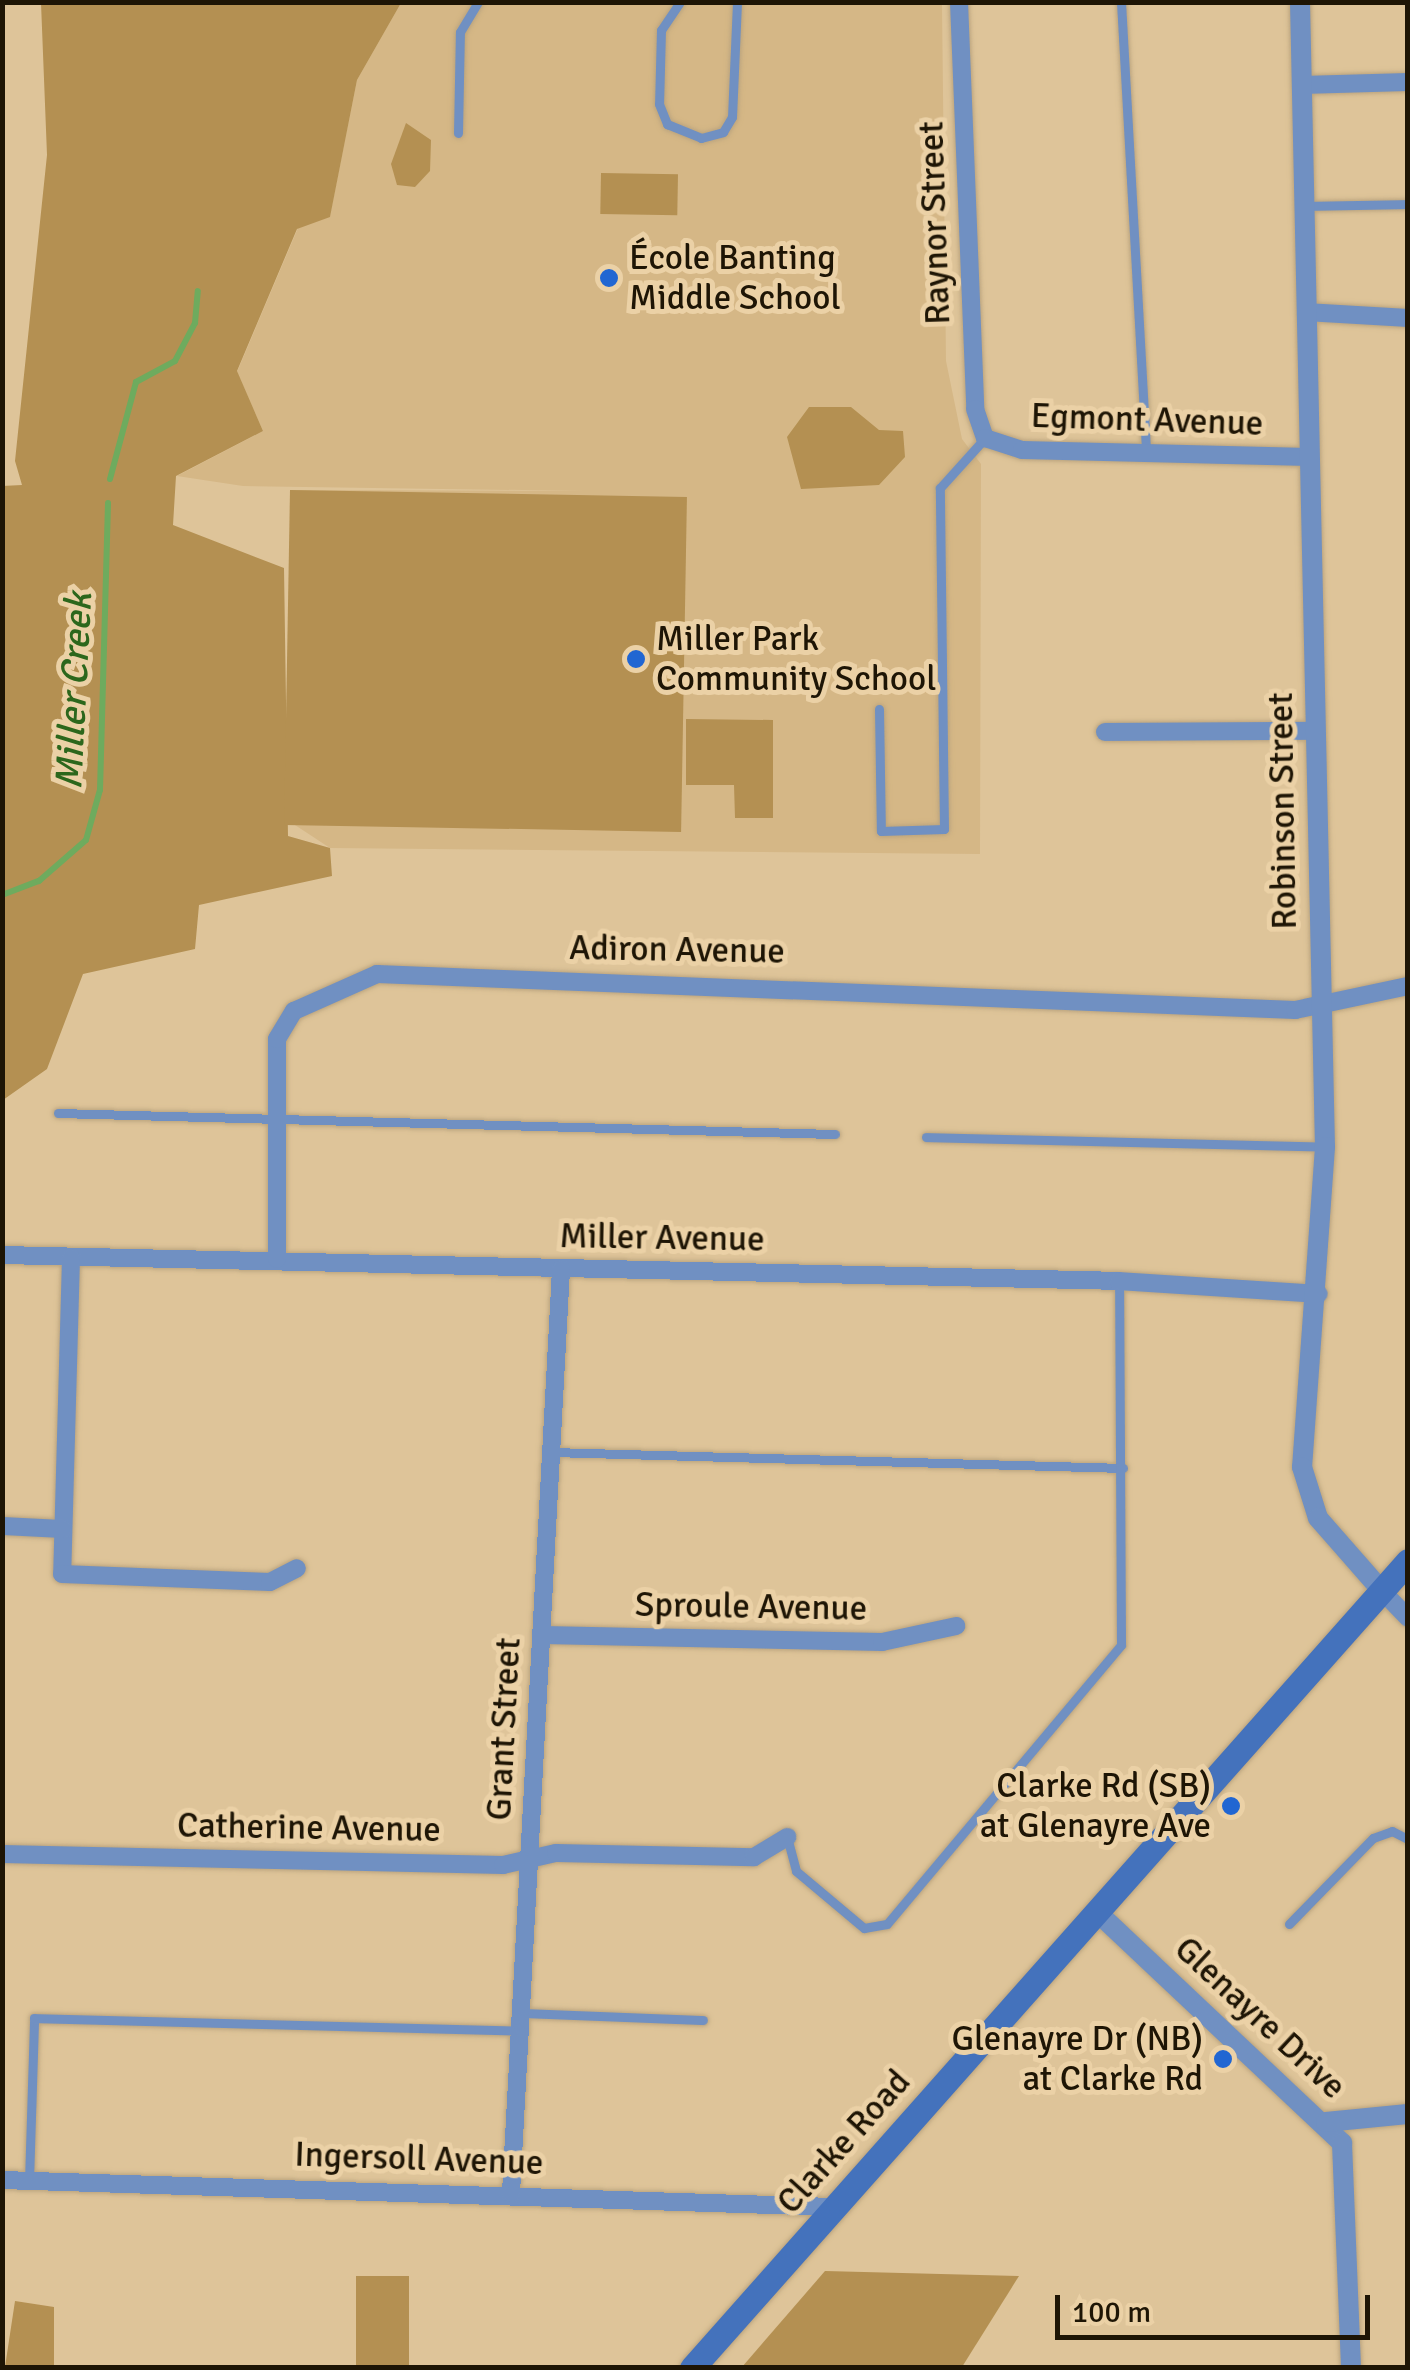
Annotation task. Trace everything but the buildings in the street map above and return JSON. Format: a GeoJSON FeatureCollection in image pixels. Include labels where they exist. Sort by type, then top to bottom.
{"type":"FeatureCollection","features":[{"type":"Feature","properties":{"kind":"main road","name":"Clarke Road"},"geometry":{"type":"LineString","coordinates":[[692,2368],[1408,1561]]}},
{"type":"Feature","properties":{"kind":"street","name":"Raynor Street"},"geometry":{"type":"LineString","coordinates":[[958,2],[975,408],[985,438]]}},
{"type":"Feature","properties":{"kind":"street","name":"Robinson Street"},"geometry":{"type":"LineString","coordinates":[[1300,2],[1325,1147],[1319,1294],[1301,1448],[1306,1487],[1318,1518],[1382,1591]]}},
{"type":"Feature","properties":{"kind":"street"},"geometry":{"type":"LineString","coordinates":[[1302,85],[1408,82]]}},
{"type":"Feature","properties":{"kind":"street"},"geometry":{"type":"LineString","coordinates":[[1306,312],[1408,318]]}},
{"type":"Feature","properties":{"kind":"street","name":"Egmont Avenue"},"geometry":{"type":"LineString","coordinates":[[985,438],[1006,449],[1309,457]]}},
{"type":"Feature","properties":{"kind":"street"},"geometry":{"type":"LineString","coordinates":[[1105,732],[1314,731]]}},
{"type":"Feature","properties":{"kind":"street","name":"Adiron Avenue"},"geometry":{"type":"LineString","coordinates":[[277,1259],[275,1052],[285,1022],[377,974],[1320,1008]]}},
{"type":"Feature","properties":{"kind":"street"},"geometry":{"type":"LineString","coordinates":[[1320,1008],[1408,986]]}},
{"type":"Feature","properties":{"kind":"street","name":"Miller Avenue"},"geometry":{"type":"LineString","coordinates":[[2,1255],[1119,1280],[1319,1294]]}},
{"type":"Feature","properties":{"kind":"street"},"geometry":{"type":"LineString","coordinates":[[71,1258],[62,1574],[270,1582],[297,1568]]}},
{"type":"Feature","properties":{"kind":"street","name":"Grant Street"},"geometry":{"type":"LineString","coordinates":[[512,2193],[560,1269]]}},
{"type":"Feature","properties":{"kind":"street"},"geometry":{"type":"LineString","coordinates":[[2,1526],[63,1529]]}},
{"type":"Feature","properties":{"kind":"street"},"geometry":{"type":"LineString","coordinates":[[1382,1591],[1408,1618]]}},
{"type":"Feature","properties":{"kind":"street","name":"Sproule Avenue"},"geometry":{"type":"LineString","coordinates":[[543,1635],[882,1642],[956,1626]]}},
{"type":"Feature","properties":{"kind":"street","name":"Catherine Avenue"},"geometry":{"type":"LineString","coordinates":[[2,1854],[529,1860],[754,1857],[788,1836]]}},
{"type":"Feature","properties":{"kind":"street","name":"Glenayre Drive"},"geometry":{"type":"LineString","coordinates":[[1098,1912],[1326,2122],[1346,2156],[1351,2368]]}},
{"type":"Feature","properties":{"kind":"street"},"geometry":{"type":"LineString","coordinates":[[1326,2122],[1408,2114]]}},
{"type":"Feature","properties":{"kind":"street","name":"Ingersoll Avenue"},"geometry":{"type":"LineString","coordinates":[[2,2180],[833,2206]]}},
{"type":"Feature","properties":{"kind":"lane"},"geometry":{"type":"LineString","coordinates":[[458,132],[460,32],[478,2]]}},
{"type":"Feature","properties":{"kind":"lane"},"geometry":{"type":"LineString","coordinates":[[680,2],[662,30],[661,115],[701,138],[723,132],[732,117],[737,2]]}},
{"type":"Feature","properties":{"kind":"lane"},"geometry":{"type":"LineString","coordinates":[[1121,2],[1146,453]]}},
{"type":"Feature","properties":{"kind":"lane"},"geometry":{"type":"LineString","coordinates":[[1304,206],[1408,204]]}},
{"type":"Feature","properties":{"kind":"lane"},"geometry":{"type":"LineString","coordinates":[[879,709],[881,830],[944,829],[940,488],[985,438]]}},
{"type":"Feature","properties":{"kind":"lane"},"geometry":{"type":"LineString","coordinates":[[58,1112],[835,1134]]}},
{"type":"Feature","properties":{"kind":"lane"},"geometry":{"type":"LineString","coordinates":[[926,1137],[1325,1147]]}},
{"type":"Feature","properties":{"kind":"lane"},"geometry":{"type":"LineString","coordinates":[[788,1836],[796,1871],[864,1928],[886,1924],[1121,1646],[1119,1280]]}},
{"type":"Feature","properties":{"kind":"lane"},"geometry":{"type":"LineString","coordinates":[[550,1452],[1123,1468]]}},
{"type":"Feature","properties":{"kind":"lane"},"geometry":{"type":"LineString","coordinates":[[1289,1924],[1373,1838],[1392,1832],[1408,1840]]}},
{"type":"Feature","properties":{"kind":"lane"},"geometry":{"type":"LineString","coordinates":[[29,2181],[34,2018],[704,2020]]}},
{"type":"Feature","properties":{"kind":"shaded area"},"geometry":{"type":"Polygon","coordinates":[[[41,3],[401,3],[357,80],[330,217],[297,229],[237,371],[263,431],[176,476],[173,525],[284,568],[288,836],[330,848],[332,876],[199,905],[195,949],[83,974],[47,1069],[3,1100],[2,486],[22,485],[15,461],[47,155],[41,3]]]}},
{"type":"Feature","properties":{"kind":"shaded area"},"geometry":{"type":"Polygon","coordinates":[[[401,3],[942,3],[946,361],[962,439],[981,464],[980,854],[330,848],[295,825],[290,490],[586,491],[243,486],[177,476],[263,431],[237,372],[298,228],[330,216],[357,80],[401,3]]]}},
{"type":"Feature","properties":{"kind":"shaded area"},"geometry":{"type":"Polygon","coordinates":[[[406,123],[431,140],[430,171],[415,187],[397,185],[391,164],[406,123]]]}},
{"type":"Feature","properties":{"kind":"shaded area"},"geometry":{"type":"Polygon","coordinates":[[[601,173],[678,174],[677,215],[600,214],[601,173]]]}},
{"type":"Feature","properties":{"kind":"shaded area"},"geometry":{"type":"Polygon","coordinates":[[[809,407],[851,407],[879,430],[903,431],[905,457],[879,485],[801,489],[787,437],[809,407]]]}},
{"type":"Feature","properties":{"kind":"shaded area"},"geometry":{"type":"Polygon","coordinates":[[[290,490],[687,497],[681,832],[284,825],[290,490]]]}},
{"type":"Feature","properties":{"kind":"shaded area"},"geometry":{"type":"Polygon","coordinates":[[[686,719],[773,720],[773,818],[735,818],[734,785],[686,785],[686,719]]]}},
{"type":"Feature","properties":{"kind":"shaded area"},"geometry":{"type":"Polygon","coordinates":[[[825,2271],[1019,2276],[962,2367],[742,2367],[825,2271]]]}},
{"type":"Feature","properties":{"kind":"shaded area"},"geometry":{"type":"Polygon","coordinates":[[[356,2276],[409,2276],[409,2367],[356,2367],[356,2276]]]}},
{"type":"Feature","properties":{"kind":"shaded area"},"geometry":{"type":"Polygon","coordinates":[[[15,2301],[54,2307],[54,2367],[5,2367],[15,2301]]]}},
{"type":"Feature","properties":{"kind":"waterway","name":"Miller Creek"},"geometry":{"type":"LineString","coordinates":[[110,479],[136,382],[175,361],[195,323],[198,291]]}},
{"type":"Feature","properties":{"kind":"waterway","name":"Miller Creek"},"geometry":{"type":"LineString","coordinates":[[2,895],[39,881],[86,840],[100,790],[108,503]]}},
{"type":"Feature","properties":{"kind":"place","name":"École Banting Middle School"},"geometry":{"type":"Point","coordinates":[609,278]}},
{"type":"Feature","properties":{"kind":"place","name":"Miller Park Community School"},"geometry":{"type":"Point","coordinates":[636,659]}},
{"type":"Feature","properties":{"kind":"place","name":"Clarke Rd (SB) at Glenayre Ave"},"geometry":{"type":"Point","coordinates":[1231,1806]}},
{"type":"Feature","properties":{"kind":"place","name":"Glenayre Dr (NB) at Clarke Rd"},"geometry":{"type":"Point","coordinates":[1223,2059]}}]}
